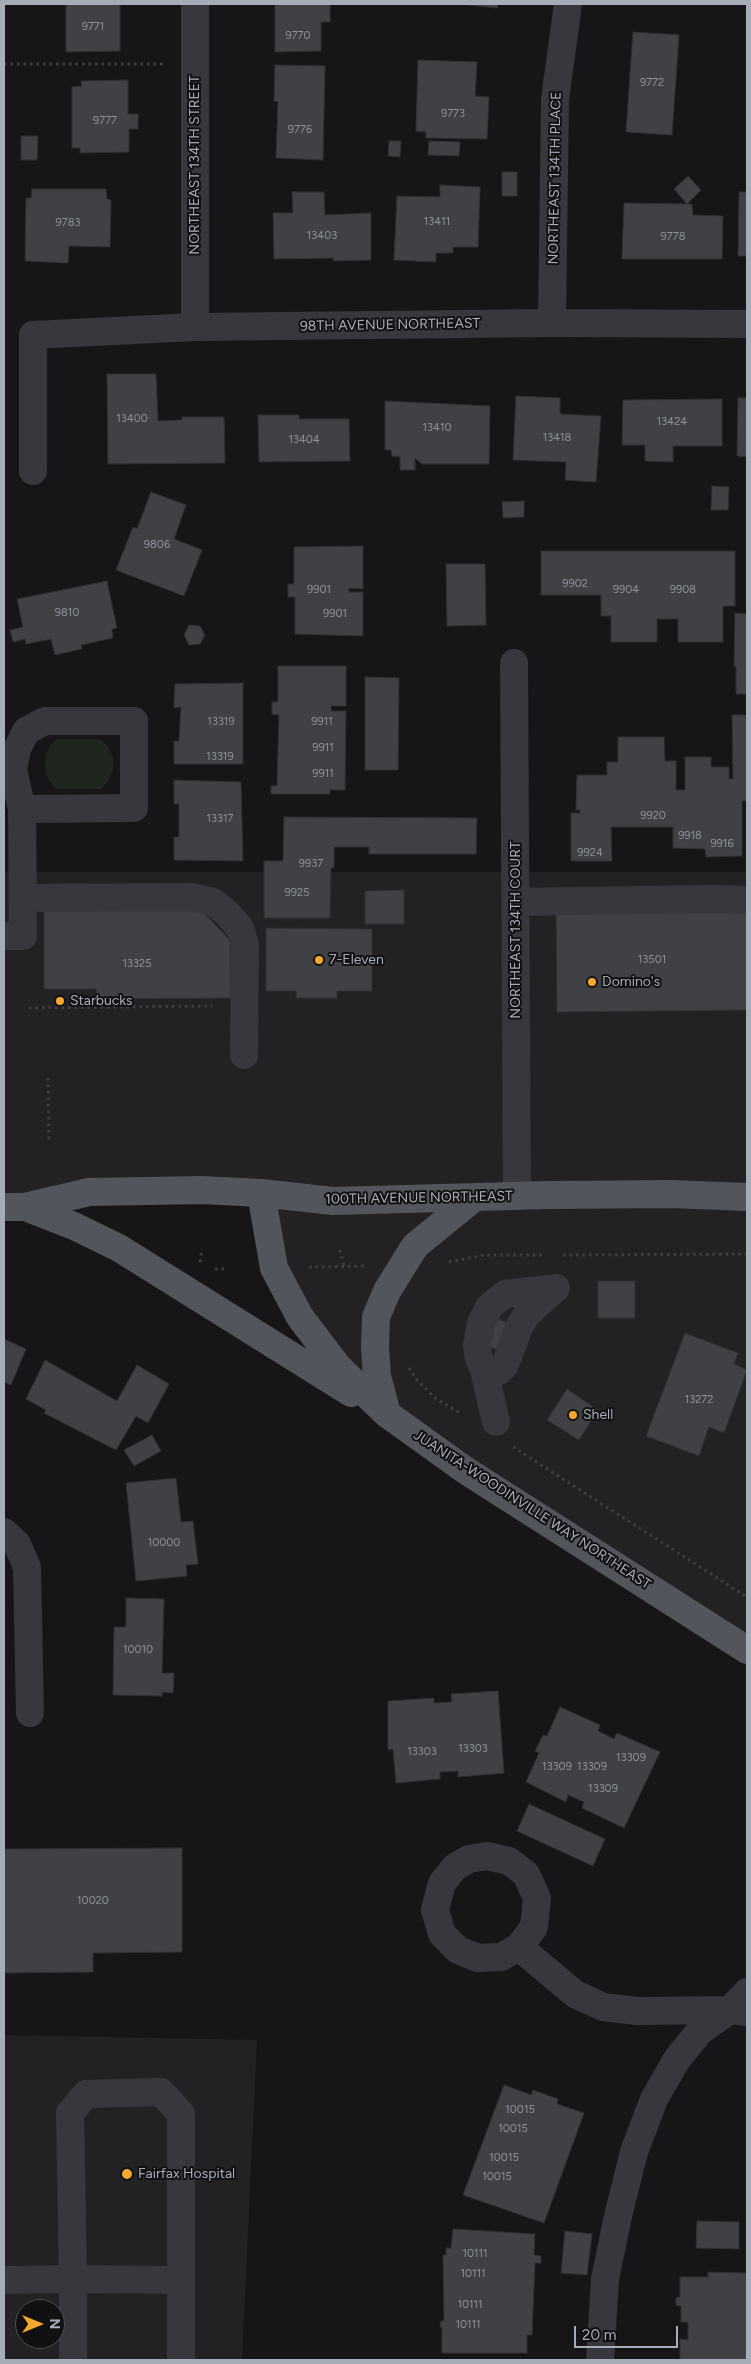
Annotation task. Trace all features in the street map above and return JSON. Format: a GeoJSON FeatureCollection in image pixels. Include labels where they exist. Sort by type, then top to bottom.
{"type":"FeatureCollection","features":[{"type":"Feature","properties":{"kind":"main road","name":"100TH AVENUE NORTHEAST"},"geometry":{"type":"LineString","coordinates":[[14,1207],[89,1192],[202,1190],[261,1193],[333,1201],[671,1194],[747,1197]]}},
{"type":"Feature","properties":{"kind":"main road","name":"JUANITA-WOODINVILLE WAY NORTHEAST"},"geometry":{"type":"LineString","coordinates":[[261,1193],[274,1268],[300,1317],[338,1367],[387,1414],[465,1470],[747,1650]]}},
{"type":"Feature","properties":{"kind":"main road"},"geometry":{"type":"LineString","coordinates":[[387,1414],[377,1376],[375,1348],[376,1317],[386,1291],[415,1246],[476,1197]]}},
{"type":"Feature","properties":{"kind":"main road"},"geometry":{"type":"LineString","coordinates":[[14,1207],[74,1226],[119,1248],[302,1364],[387,1414]]}},
{"type":"Feature","properties":{"kind":"street","name":"NORTHEAST 134TH STREET"},"geometry":{"type":"LineString","coordinates":[[195,4],[195,327]]}},
{"type":"Feature","properties":{"kind":"street","name":"NORTHEAST 134TH PLACE"},"geometry":{"type":"LineString","coordinates":[[552,323],[555,99],[568,4]]}},
{"type":"Feature","properties":{"kind":"street","name":"98TH AVENUE NORTHEAST"},"geometry":{"type":"LineString","coordinates":[[33,471],[33,335],[195,327],[552,323],[747,324]]}},
{"type":"Feature","properties":{"kind":"street","name":"NORTHEAST 134TH COURT"},"geometry":{"type":"LineString","coordinates":[[514,663],[517,1196]]}},
{"type":"Feature","properties":{"kind":"street"},"geometry":{"type":"LineString","coordinates":[[4,936],[23,936],[22,809],[13,770],[16,749],[26,731],[45,721],[134,721],[134,808],[22,809]]}},
{"type":"Feature","properties":{"kind":"street"},"geometry":{"type":"LineString","coordinates":[[23,898],[193,897],[213,902],[227,913],[240,928],[245,945],[244,1055]]}},
{"type":"Feature","properties":{"kind":"street"},"geometry":{"type":"LineString","coordinates":[[516,902],[715,898],[747,900]]}},
{"type":"Feature","properties":{"kind":"street"},"geometry":{"type":"LineString","coordinates":[[484,1370],[501,1432]]}},
{"type":"Feature","properties":{"kind":"street"},"geometry":{"type":"LineString","coordinates":[[4,1532],[16,1544],[27,1567],[30,1713]]}},
{"type":"Feature","properties":{"kind":"street"},"geometry":{"type":"LineString","coordinates":[[519,1947],[575,1994],[603,2007],[637,2012],[742,2005]]}},
{"type":"Feature","properties":{"kind":"street"},"geometry":{"type":"LineString","coordinates":[[600,2360],[607,2270],[634,2152],[651,2108],[677,2060],[700,2031],[742,2005]]}},
{"type":"Feature","properties":{"kind":"street"},"geometry":{"type":"LineString","coordinates":[[72,2360],[73,2279],[70,2113],[86,2094],[161,2092],[181,2114],[181,2360]]}},
{"type":"Feature","properties":{"kind":"street"},"geometry":{"type":"LineString","coordinates":[[4,2280],[180,2280]]}},
{"type":"Feature","properties":{"kind":"path"},"geometry":{"type":"LineString","coordinates":[[4,64],[195,64]]}},
{"type":"Feature","properties":{"kind":"path"},"geometry":{"type":"LineString","coordinates":[[29,1008],[213,1006]]}},
{"type":"Feature","properties":{"kind":"path"},"geometry":{"type":"LineString","coordinates":[[48,1078],[49,1140]]}},
{"type":"Feature","properties":{"kind":"path"},"geometry":{"type":"LineString","coordinates":[[340,1250],[344,1266]]}},
{"type":"Feature","properties":{"kind":"path"},"geometry":{"type":"LineString","coordinates":[[562,1255],[747,1254]]}},
{"type":"Feature","properties":{"kind":"path"},"geometry":{"type":"LineString","coordinates":[[445,1263],[466,1257],[543,1256]]}},
{"type":"Feature","properties":{"kind":"path"},"geometry":{"type":"LineString","coordinates":[[308,1267],[368,1266]]}},
{"type":"Feature","properties":{"kind":"path"},"geometry":{"type":"LineString","coordinates":[[408,1366],[417,1380],[436,1399],[467,1418]]}},
{"type":"Feature","properties":{"kind":"path"},"geometry":{"type":"LineString","coordinates":[[501,1432],[747,1597]]}},
{"type":"Feature","properties":{"kind":"shaded area"},"geometry":{"type":"Polygon","coordinates":[[[57,739],[100,739],[109,748],[113,759],[113,770],[109,780],[101,789],[56,789],[48,779],[45,768],[46,756],[50,745],[57,739]]]}},
{"type":"Feature","properties":{"kind":"shaded area"},"geometry":{"type":"Polygon","coordinates":[[[4,872],[747,872],[747,1650],[465,1470],[300,1317],[261,1193],[4,1207],[4,872]]]}},
{"type":"Feature","properties":{"kind":"shaded area","name":"Fairfax Hospital"},"geometry":{"type":"Polygon","coordinates":[[[4,2035],[257,2040],[242,2360],[4,2360],[4,2035]]]}},
{"type":"Feature","properties":{"kind":"building"},"geometry":{"type":"Polygon","coordinates":[[[66,4],[120,4],[120,51],[66,52],[66,4]]]}},
{"type":"Feature","properties":{"kind":"building"},"geometry":{"type":"Polygon","coordinates":[[[275,4],[330,4],[330,22],[321,22],[321,51],[275,52],[275,4]]]}},
{"type":"Feature","properties":{"kind":"building"},"geometry":{"type":"Polygon","coordinates":[[[459,4],[498,4],[497,8],[459,4]]]}},
{"type":"Feature","properties":{"kind":"building"},"geometry":{"type":"Polygon","coordinates":[[[633,32],[679,35],[672,135],[626,132],[633,32]]]}},
{"type":"Feature","properties":{"kind":"building"},"geometry":{"type":"Polygon","coordinates":[[[418,60],[477,62],[475,96],[489,97],[487,139],[426,138],[426,132],[416,131],[418,60]]]}},
{"type":"Feature","properties":{"kind":"building"},"geometry":{"type":"Polygon","coordinates":[[[275,65],[325,66],[323,160],[276,158],[278,102],[274,101],[275,65]]]}},
{"type":"Feature","properties":{"kind":"building"},"geometry":{"type":"Polygon","coordinates":[[[128,80],[128,114],[138,114],[138,129],[129,129],[129,152],[80,153],[80,148],[72,148],[72,87],[82,86],[81,81],[128,80]]]}},
{"type":"Feature","properties":{"kind":"building"},"geometry":{"type":"Polygon","coordinates":[[[21,136],[38,136],[37,160],[21,160],[21,136]]]}},
{"type":"Feature","properties":{"kind":"building"},"geometry":{"type":"Polygon","coordinates":[[[389,141],[401,141],[400,157],[388,156],[389,141]]]}},
{"type":"Feature","properties":{"kind":"building"},"geometry":{"type":"Polygon","coordinates":[[[429,141],[460,142],[459,156],[428,155],[429,141]]]}},
{"type":"Feature","properties":{"kind":"building"},"geometry":{"type":"Polygon","coordinates":[[[502,172],[517,172],[517,196],[502,196],[502,172]]]}},
{"type":"Feature","properties":{"kind":"building"},"geometry":{"type":"Polygon","coordinates":[[[688,176],[701,190],[687,204],[674,189],[688,176]]]}},
{"type":"Feature","properties":{"kind":"building"},"geometry":{"type":"Polygon","coordinates":[[[440,185],[480,187],[478,247],[453,247],[453,253],[436,253],[436,262],[394,260],[397,196],[440,197],[440,185]]]}},
{"type":"Feature","properties":{"kind":"building"},"geometry":{"type":"Polygon","coordinates":[[[32,189],[106,189],[107,199],[111,200],[110,247],[69,246],[68,263],[25,261],[26,198],[31,198],[32,189]]]}},
{"type":"Feature","properties":{"kind":"building"},"geometry":{"type":"Polygon","coordinates":[[[292,192],[324,192],[325,215],[371,213],[371,260],[333,261],[333,258],[274,259],[273,213],[293,213],[292,192]]]}},
{"type":"Feature","properties":{"kind":"building"},"geometry":{"type":"Polygon","coordinates":[[[739,192],[747,192],[747,256],[738,256],[739,192]]]}},
{"type":"Feature","properties":{"kind":"building"},"geometry":{"type":"Polygon","coordinates":[[[624,203],[692,204],[693,215],[723,216],[722,259],[622,259],[624,203]]]}},
{"type":"Feature","properties":{"kind":"building"},"geometry":{"type":"Polygon","coordinates":[[[107,374],[156,374],[158,421],[182,420],[182,417],[224,417],[225,463],[108,464],[107,374]]]}},
{"type":"Feature","properties":{"kind":"building"},"geometry":{"type":"Polygon","coordinates":[[[516,396],[560,398],[560,414],[601,416],[596,482],[565,480],[566,462],[513,460],[516,396]]]}},
{"type":"Feature","properties":{"kind":"building"},"geometry":{"type":"Polygon","coordinates":[[[738,398],[747,398],[747,457],[737,456],[738,398]]]}},
{"type":"Feature","properties":{"kind":"building"},"geometry":{"type":"Polygon","coordinates":[[[722,399],[722,446],[673,446],[673,462],[645,461],[645,445],[622,445],[623,400],[722,399]]]}},
{"type":"Feature","properties":{"kind":"building"},"geometry":{"type":"Polygon","coordinates":[[[385,401],[490,406],[489,464],[422,464],[415,458],[415,470],[400,470],[400,457],[392,456],[391,450],[385,450],[385,401]]]}},
{"type":"Feature","properties":{"kind":"building"},"geometry":{"type":"Polygon","coordinates":[[[258,415],[299,415],[299,419],[349,419],[350,461],[259,462],[258,415]]]}},
{"type":"Feature","properties":{"kind":"building"},"geometry":{"type":"Polygon","coordinates":[[[712,486],[729,487],[728,510],[711,510],[712,486]]]}},
{"type":"Feature","properties":{"kind":"building"},"geometry":{"type":"Polygon","coordinates":[[[151,492],[186,505],[174,539],[202,550],[184,596],[116,570],[133,527],[137,529],[151,492]]]}},
{"type":"Feature","properties":{"kind":"building"},"geometry":{"type":"Polygon","coordinates":[[[524,501],[524,517],[503,518],[502,502],[524,501]]]}},
{"type":"Feature","properties":{"kind":"building"},"geometry":{"type":"Polygon","coordinates":[[[363,546],[363,589],[349,588],[349,592],[363,592],[363,636],[295,634],[295,597],[288,597],[288,584],[294,584],[294,547],[363,546]]]}},
{"type":"Feature","properties":{"kind":"building"},"geometry":{"type":"Polygon","coordinates":[[[541,551],[735,551],[735,606],[723,606],[723,642],[678,642],[678,619],[657,619],[657,642],[611,642],[611,616],[601,616],[601,595],[541,595],[541,551]]]}},
{"type":"Feature","properties":{"kind":"building"},"geometry":{"type":"Polygon","coordinates":[[[446,564],[485,564],[486,625],[447,626],[446,564]]]}},
{"type":"Feature","properties":{"kind":"building"},"geometry":{"type":"Polygon","coordinates":[[[107,581],[117,628],[112,629],[113,638],[81,645],[82,649],[55,655],[51,639],[26,644],[25,639],[13,642],[10,630],[23,627],[17,599],[107,581]]]}},
{"type":"Feature","properties":{"kind":"building"},"geometry":{"type":"Polygon","coordinates":[[[735,613],[747,614],[747,694],[736,694],[736,666],[734,666],[735,613]]]}},
{"type":"Feature","properties":{"kind":"building"},"geometry":{"type":"Polygon","coordinates":[[[189,625],[200,626],[205,635],[200,644],[189,645],[184,635],[189,625]]]}},
{"type":"Feature","properties":{"kind":"building"},"geometry":{"type":"Polygon","coordinates":[[[278,666],[346,666],[346,706],[331,706],[331,711],[346,711],[345,790],[330,790],[330,794],[271,794],[271,786],[277,786],[279,715],[272,714],[272,702],[278,702],[278,666]]]}},
{"type":"Feature","properties":{"kind":"building"},"geometry":{"type":"Polygon","coordinates":[[[365,677],[399,678],[398,770],[365,770],[365,677]]]}},
{"type":"Feature","properties":{"kind":"building"},"geometry":{"type":"Polygon","coordinates":[[[243,683],[243,764],[174,764],[174,741],[179,741],[181,707],[174,708],[175,684],[243,683]]]}},
{"type":"Feature","properties":{"kind":"building"},"geometry":{"type":"Polygon","coordinates":[[[732,715],[747,715],[747,801],[742,801],[742,856],[706,857],[705,849],[673,848],[673,827],[611,827],[612,861],[571,861],[571,813],[580,813],[580,810],[576,810],[577,775],[607,775],[607,762],[618,762],[618,737],[664,737],[665,761],[676,761],[676,790],[685,790],[685,757],[711,757],[711,767],[729,767],[729,779],[733,779],[732,715]]]}},
{"type":"Feature","properties":{"kind":"building"},"geometry":{"type":"Polygon","coordinates":[[[174,780],[241,782],[243,861],[174,860],[174,837],[179,837],[179,804],[174,804],[174,780]]]}},
{"type":"Feature","properties":{"kind":"building"},"geometry":{"type":"Polygon","coordinates":[[[284,817],[477,818],[476,854],[369,854],[369,847],[334,847],[334,868],[331,868],[330,918],[264,918],[264,861],[283,861],[284,817]]]}},
{"type":"Feature","properties":{"kind":"building"},"geometry":{"type":"Polygon","coordinates":[[[404,890],[404,924],[365,924],[365,891],[404,890]]]}},
{"type":"Feature","properties":{"kind":"building"},"geometry":{"type":"Polygon","coordinates":[[[747,909],[747,1010],[557,1012],[556,911],[747,909]]]}},
{"type":"Feature","properties":{"kind":"building"},"geometry":{"type":"Polygon","coordinates":[[[201,910],[230,940],[231,998],[96,999],[96,989],[44,989],[44,911],[201,910]]]}},
{"type":"Feature","properties":{"kind":"building","name":"7-Eleven"},"geometry":{"type":"Polygon","coordinates":[[[266,928],[372,929],[372,991],[337,991],[337,998],[296,998],[296,991],[266,991],[266,928]]]}},
{"type":"Feature","properties":{"kind":"building"},"geometry":{"type":"Polygon","coordinates":[[[598,1281],[635,1281],[635,1318],[598,1318],[598,1281]]]}},
{"type":"Feature","properties":{"kind":"building"},"geometry":{"type":"Polygon","coordinates":[[[496,1318],[511,1324],[501,1351],[485,1345],[496,1318]]]}},
{"type":"Feature","properties":{"kind":"building"},"geometry":{"type":"Polygon","coordinates":[[[685,1333],[738,1353],[734,1364],[747,1370],[724,1433],[709,1427],[699,1456],[646,1436],[685,1333]]]}},
{"type":"Feature","properties":{"kind":"building"},"geometry":{"type":"Polygon","coordinates":[[[4,1339],[26,1349],[11,1385],[4,1382],[4,1339]]]}},
{"type":"Feature","properties":{"kind":"building"},"geometry":{"type":"Polygon","coordinates":[[[45,1360],[117,1401],[137,1365],[169,1384],[148,1423],[136,1416],[116,1450],[44,1413],[46,1410],[26,1399],[45,1360]]]}},
{"type":"Feature","properties":{"kind":"building","name":"Shell"},"geometry":{"type":"Polygon","coordinates":[[[567,1389],[598,1410],[579,1440],[547,1420],[567,1389]]]}},
{"type":"Feature","properties":{"kind":"building"},"geometry":{"type":"Polygon","coordinates":[[[152,1435],[161,1451],[134,1466],[124,1450],[152,1435]]]}},
{"type":"Feature","properties":{"kind":"building"},"geometry":{"type":"Polygon","coordinates":[[[176,1478],[181,1522],[193,1521],[198,1564],[186,1565],[187,1576],[136,1581],[126,1483],[176,1478]]]}},
{"type":"Feature","properties":{"kind":"building"},"geometry":{"type":"Polygon","coordinates":[[[126,1598],[164,1599],[162,1673],[174,1673],[173,1693],[162,1692],[162,1696],[113,1695],[114,1627],[126,1627],[126,1598]]]}},
{"type":"Feature","properties":{"kind":"building"},"geometry":{"type":"Polygon","coordinates":[[[498,1691],[504,1773],[458,1777],[458,1771],[440,1772],[440,1779],[396,1783],[393,1749],[388,1750],[388,1701],[434,1698],[434,1703],[452,1702],[451,1694],[498,1691]]]}},
{"type":"Feature","properties":{"kind":"building"},"geometry":{"type":"Polygon","coordinates":[[[560,1707],[600,1725],[598,1731],[614,1739],[617,1733],[660,1752],[624,1828],[582,1808],[584,1802],[568,1795],[566,1802],[526,1782],[539,1753],[535,1751],[543,1735],[547,1736],[560,1707]]]}},
{"type":"Feature","properties":{"kind":"building"},"geometry":{"type":"Polygon","coordinates":[[[529,1804],[605,1839],[593,1866],[517,1831],[529,1804]]]}},
{"type":"Feature","properties":{"kind":"building"},"geometry":{"type":"Polygon","coordinates":[[[182,1848],[182,1952],[93,1953],[93,1972],[4,1973],[4,1849],[182,1848]]]}},
{"type":"Feature","properties":{"kind":"building"},"geometry":{"type":"Polygon","coordinates":[[[504,2085],[531,2095],[533,2090],[558,2099],[557,2104],[584,2113],[544,2223],[463,2195],[504,2085]]]}},
{"type":"Feature","properties":{"kind":"building"},"geometry":{"type":"Polygon","coordinates":[[[697,2221],[739,2222],[739,2249],[696,2248],[697,2221]]]}},
{"type":"Feature","properties":{"kind":"building"},"geometry":{"type":"Polygon","coordinates":[[[453,2229],[535,2234],[534,2255],[541,2256],[541,2263],[535,2263],[532,2335],[527,2335],[527,2353],[442,2353],[442,2328],[440,2327],[441,2321],[444,2321],[443,2255],[446,2255],[446,2248],[451,2248],[453,2229]]]}},
{"type":"Feature","properties":{"kind":"building"},"geometry":{"type":"Polygon","coordinates":[[[565,2231],[592,2234],[587,2275],[561,2273],[565,2231]]]}},
{"type":"Feature","properties":{"kind":"building"},"geometry":{"type":"Polygon","coordinates":[[[708,2272],[747,2273],[747,2360],[680,2360],[680,2339],[688,2340],[688,2322],[681,2322],[681,2306],[676,2305],[676,2298],[680,2297],[680,2277],[708,2277],[708,2272]]]}},
{"type":"Feature","properties":{"kind":"place","name":"7-Eleven"},"geometry":{"type":"Point","coordinates":[319,960]}},
{"type":"Feature","properties":{"kind":"place","name":"Domino's"},"geometry":{"type":"Point","coordinates":[592,982]}},
{"type":"Feature","properties":{"kind":"place","name":"Starbucks"},"geometry":{"type":"Point","coordinates":[60,1001]}},
{"type":"Feature","properties":{"kind":"place","name":"Shell"},"geometry":{"type":"Point","coordinates":[573,1415]}},
{"type":"Feature","properties":{"kind":"place","name":"Fairfax Hospital"},"geometry":{"type":"Point","coordinates":[127,2174]}}]}
